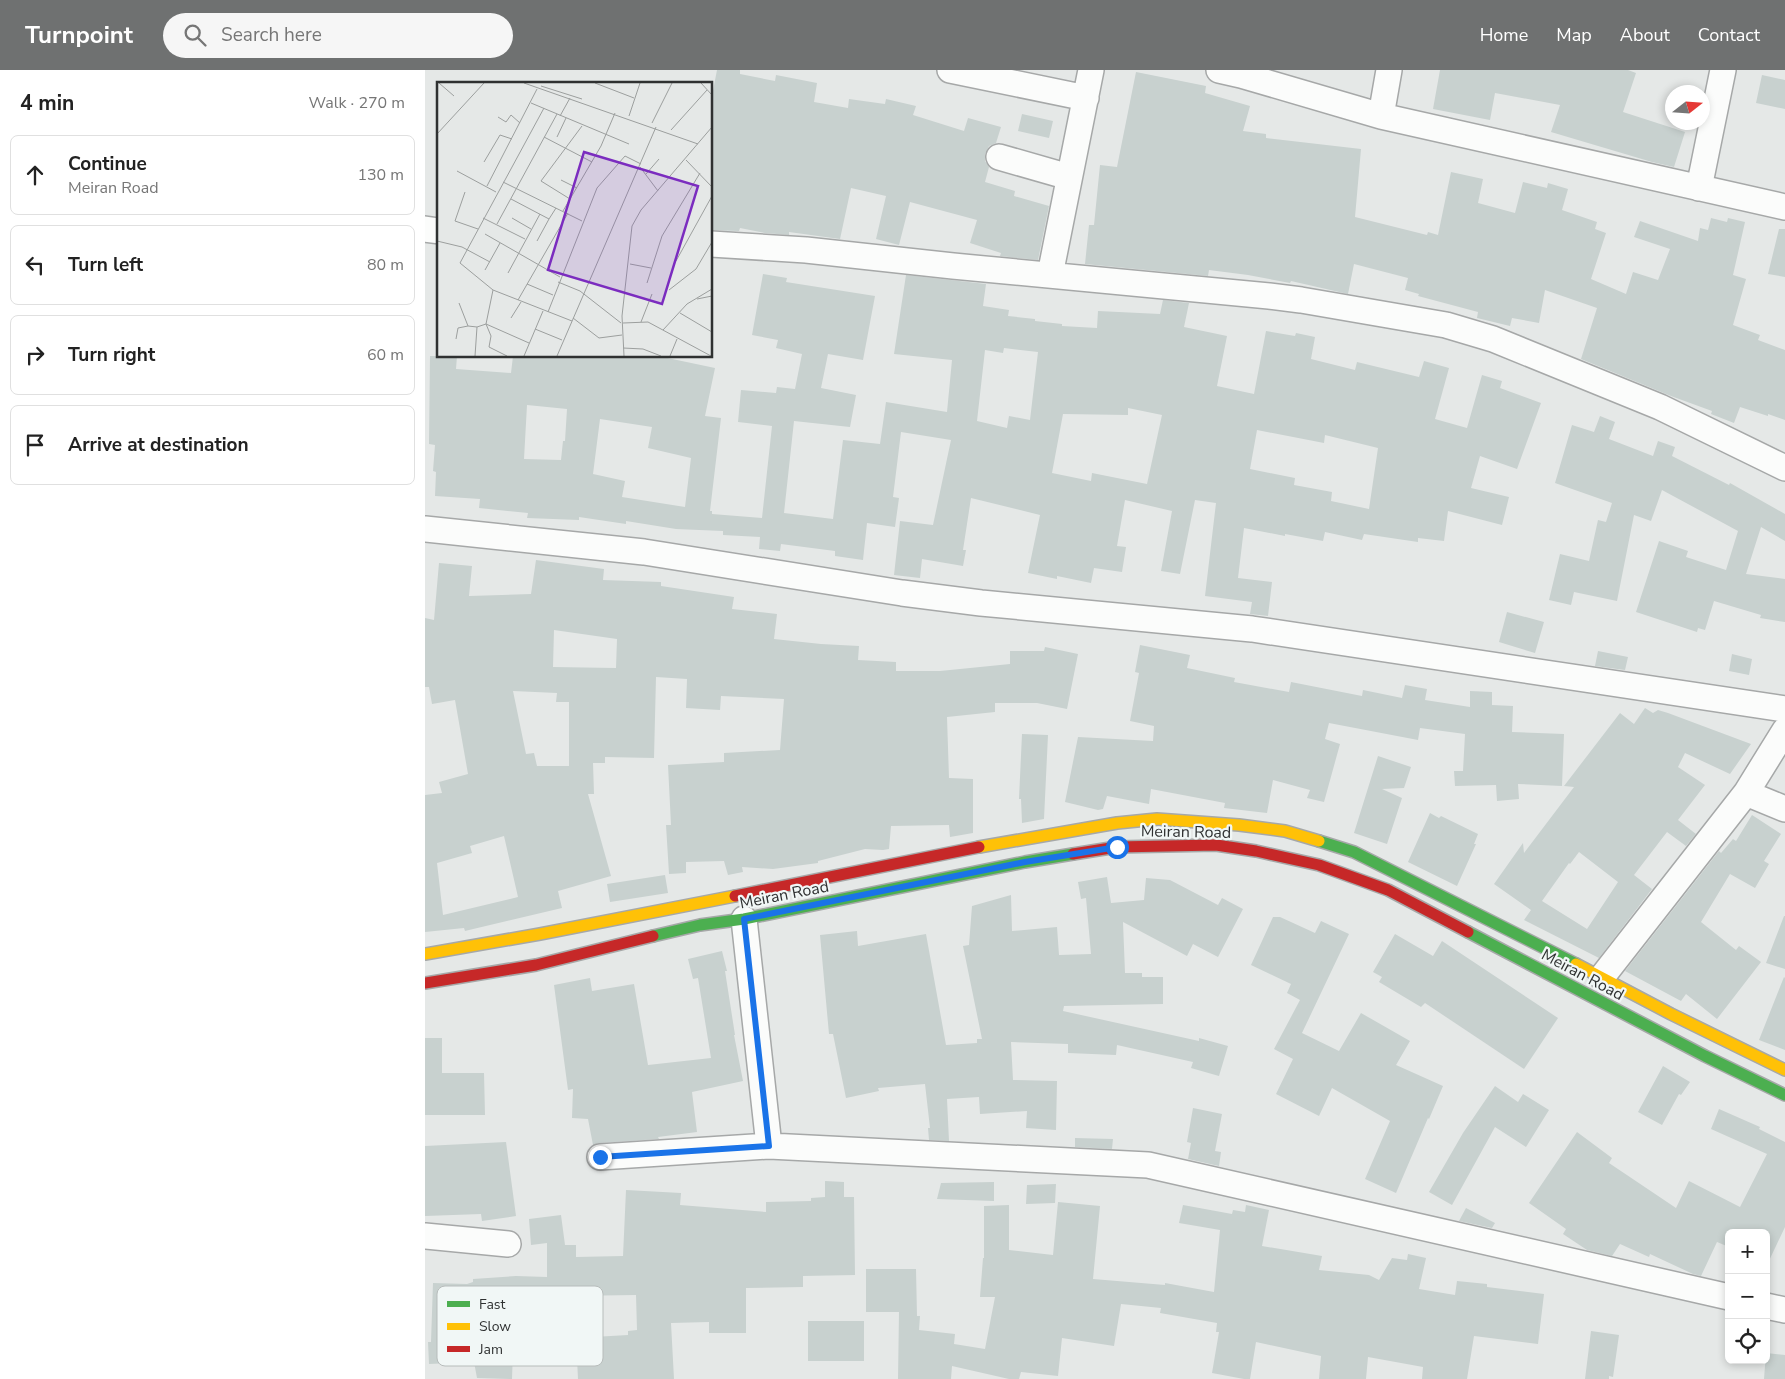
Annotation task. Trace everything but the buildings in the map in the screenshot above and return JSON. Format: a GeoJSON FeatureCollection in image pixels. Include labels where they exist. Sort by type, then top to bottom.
{"type":"FeatureCollection","features":[{"type":"Feature","properties":{"kind":"main road","name":"Meiran Road"},"geometry":{"type":"LineString","coordinates":[[425,954],[569,928],[1031,837],[1117,823],[1157,819],[1239,825],[1285,831],[1354,852],[1785,1070]]}},
{"type":"Feature","properties":{"kind":"main road","name":"Meiran Road"},"geometry":{"type":"LineString","coordinates":[[425,983],[536,965],[700,925],[744,919],[1025,862],[1117,847],[1216,844],[1256,850],[1319,865],[1388,890],[1701,1054],[1785,1094]]}},
{"type":"Feature","properties":{"kind":"street"},"geometry":{"type":"LineString","coordinates":[[950,70],[1086,98]]}},
{"type":"Feature","properties":{"kind":"street"},"geometry":{"type":"LineString","coordinates":[[1050,275],[1091,70]]}},
{"type":"Feature","properties":{"kind":"street"},"geometry":{"type":"LineString","coordinates":[[1381,116],[1389,70]]}},
{"type":"Feature","properties":{"kind":"street"},"geometry":{"type":"LineString","coordinates":[[1699,188],[1723,70]]}},
{"type":"Feature","properties":{"kind":"street"},"geometry":{"type":"LineString","coordinates":[[1234,72],[1381,116],[1785,207]]}},
{"type":"Feature","properties":{"kind":"street"},"geometry":{"type":"LineString","coordinates":[[999,157],[1069,177]]}},
{"type":"Feature","properties":{"kind":"street"},"geometry":{"type":"LineString","coordinates":[[713,244],[806,250],[1301,300],[1446,325],[1493,339],[1660,407],[1785,468]]}},
{"type":"Feature","properties":{"kind":"street"},"geometry":{"type":"LineString","coordinates":[[425,530],[644,552],[902,593],[981,603],[1252,629],[1785,709]]}},
{"type":"Feature","properties":{"kind":"street"},"geometry":{"type":"LineString","coordinates":[[1602,977],[1746,793],[1785,730]]}},
{"type":"Feature","properties":{"kind":"street"},"geometry":{"type":"LineString","coordinates":[[1746,793],[1785,809]]}},
{"type":"Feature","properties":{"kind":"street"},"geometry":{"type":"LineString","coordinates":[[744,919],[769,1146]]}},
{"type":"Feature","properties":{"kind":"street"},"geometry":{"type":"LineString","coordinates":[[600,1157],[769,1146],[1148,1165],[1725,1296]]}},
{"type":"Feature","properties":{"kind":"street"},"geometry":{"type":"LineString","coordinates":[[425,1236],[508,1244]]}},
{"type":"Feature","properties":{"kind":"street"},"geometry":{"type":"LineString","coordinates":[[1770,1307],[1785,1310]]}},
{"type":"Feature","properties":{"kind":"traffic: fast"},"geometry":{"type":"LineString","coordinates":[[1319,841],[1354,852],[1576,964]]}},
{"type":"Feature","properties":{"kind":"traffic: fast"},"geometry":{"type":"LineString","coordinates":[[653,936],[700,925],[744,919],[1073,854]]}},
{"type":"Feature","properties":{"kind":"traffic: fast"},"geometry":{"type":"LineString","coordinates":[[1468,932],[1705,1056],[1785,1095]]}},
{"type":"Feature","properties":{"kind":"traffic: slow"},"geometry":{"type":"LineString","coordinates":[[979,847],[1117,823],[1157,819],[1239,825],[1285,831],[1319,841]]}},
{"type":"Feature","properties":{"kind":"traffic: slow"},"geometry":{"type":"LineString","coordinates":[[425,954],[735,896]]}},
{"type":"Feature","properties":{"kind":"traffic: slow"},"geometry":{"type":"LineString","coordinates":[[1576,964],[1671,1014],[1785,1070]]}},
{"type":"Feature","properties":{"kind":"traffic: jam"},"geometry":{"type":"LineString","coordinates":[[1073,854],[1117,847],[1216,845],[1256,851],[1319,865],[1388,890],[1468,932]]}},
{"type":"Feature","properties":{"kind":"traffic: jam"},"geometry":{"type":"LineString","coordinates":[[735,896],[979,847]]}},
{"type":"Feature","properties":{"kind":"traffic: jam"},"geometry":{"type":"LineString","coordinates":[[425,983],[536,965],[653,936]]}},
{"type":"Feature","properties":{"kind":"route"},"geometry":{"type":"LineString","coordinates":[[600,1157],[769,1146],[744,919],[1025,862],[1117,847]]}}]}
